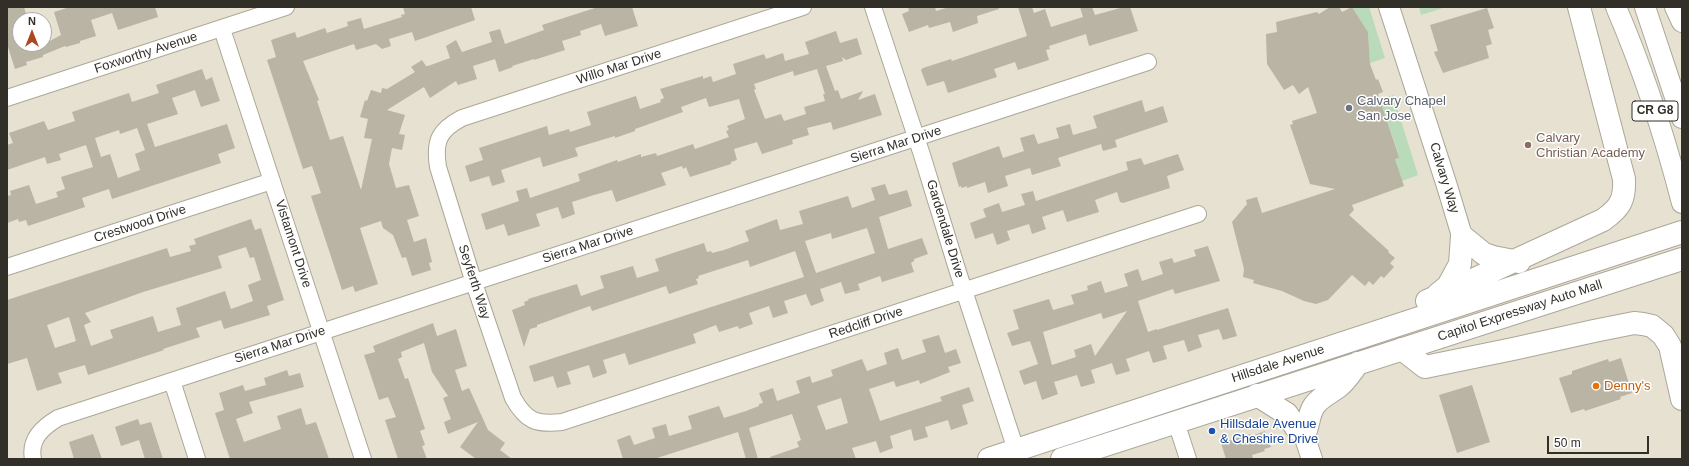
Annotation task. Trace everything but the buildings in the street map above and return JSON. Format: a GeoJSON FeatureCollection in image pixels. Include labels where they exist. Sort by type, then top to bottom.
{"type":"FeatureCollection","features":[{"type":"Feature","properties":{"kind":"highway"},"geometry":{"type":"LineString","coordinates":[[1398,324],[1407,313],[1433,298],[1472,282],[1512,261],[1603,220],[1619,206],[1624,193],[1624,179],[1579,7]]}},
{"type":"Feature","properties":{"kind":"highway","name":"Capitol Expressway Auto Mall"},"geometry":{"type":"LineString","coordinates":[[1567,270],[1682,232]]}},
{"type":"Feature","properties":{"kind":"highway"},"geometry":{"type":"LineString","coordinates":[[1462,236],[1484,254],[1512,261],[1567,270]]}},
{"type":"Feature","properties":{"kind":"highway"},"geometry":{"type":"LineString","coordinates":[[1433,298],[1448,286],[1460,264],[1462,236]]}},
{"type":"Feature","properties":{"kind":"highway","name":"Capitol Expressway Auto Mall"},"geometry":{"type":"LineString","coordinates":[[1358,363],[1682,259]]}},
{"type":"Feature","properties":{"kind":"highway","name":"Hillsdale Avenue"},"geometry":{"type":"LineString","coordinates":[[989,459],[1019,456],[1050,439],[1567,270]]}},
{"type":"Feature","properties":{"kind":"highway"},"geometry":{"type":"LineString","coordinates":[[1402,349],[1425,367],[1514,349],[1600,329],[1634,323],[1643,324],[1652,326],[1663,335],[1670,346],[1682,399]]}},
{"type":"Feature","properties":{"kind":"highway"},"geometry":{"type":"LineString","coordinates":[[1257,396],[1287,414],[1297,429],[1304,435],[1314,406],[1322,398],[1339,386],[1358,363]]}},
{"type":"Feature","properties":{"kind":"highway","name":"Hillsdale Avenue"},"geometry":{"type":"LineString","coordinates":[[1062,459],[1358,363]]}},
{"type":"Feature","properties":{"kind":"main road","name":"Calvary Way"},"geometry":{"type":"LineString","coordinates":[[1389,7],[1448,186],[1462,236]]}},
{"type":"Feature","properties":{"kind":"main road","name":"CR G8"},"geometry":{"type":"LineString","coordinates":[[1616,7],[1632,46],[1682,203]]}},
{"type":"Feature","properties":{"kind":"main road","name":"CR G8"},"geometry":{"type":"LineString","coordinates":[[1645,7],[1682,118]]}},
{"type":"Feature","properties":{"kind":"main road"},"geometry":{"type":"LineString","coordinates":[[1675,7],[1682,22]]}},
{"type":"Feature","properties":{"kind":"main road"},"geometry":{"type":"LineString","coordinates":[[1304,435],[1312,459]]}},
{"type":"Feature","properties":{"kind":"street","name":"Foxworthy Avenue"},"geometry":{"type":"LineString","coordinates":[[8,94],[222,29],[286,7]]}},
{"type":"Feature","properties":{"kind":"street","name":"Willo Mar Drive"},"geometry":{"type":"LineString","coordinates":[[440,137],[449,125],[462,118],[803,7]]}},
{"type":"Feature","properties":{"kind":"street","name":"Gardendale Drive"},"geometry":{"type":"LineString","coordinates":[[873,7],[917,138],[964,291],[1019,456]]}},
{"type":"Feature","properties":{"kind":"street","name":"Vistamont Drive"},"geometry":{"type":"LineString","coordinates":[[222,29],[363,459]]}},
{"type":"Feature","properties":{"kind":"street","name":"Sierra Mar Drive"},"geometry":{"type":"LineString","coordinates":[[33,459],[35,439],[45,426],[58,418],[1148,62]]}},
{"type":"Feature","properties":{"kind":"street","name":"Seyferth Way"},"geometry":{"type":"LineString","coordinates":[[440,137],[436,151],[438,166],[474,283],[514,398],[521,411],[532,420]]}},
{"type":"Feature","properties":{"kind":"street","name":"Crestwood Drive"},"geometry":{"type":"LineString","coordinates":[[7,267],[272,181]]}},
{"type":"Feature","properties":{"kind":"street","name":"Redcliff Drive"},"geometry":{"type":"LineString","coordinates":[[532,420],[548,424],[562,422],[1198,214]]}},
{"type":"Feature","properties":{"kind":"street"},"geometry":{"type":"LineString","coordinates":[[172,381],[197,459]]}},
{"type":"Feature","properties":{"kind":"street"},"geometry":{"type":"LineString","coordinates":[[1176,422],[1188,459]]}},
{"type":"Feature","properties":{"kind":"green space"},"geometry":{"type":"Polygon","coordinates":[[[1352,7],[1369,7],[1385,58],[1370,63],[1368,32],[1352,7]]]}},
{"type":"Feature","properties":{"kind":"green space"},"geometry":{"type":"Polygon","coordinates":[[[1419,7],[1446,7],[1421,15],[1419,7]]]}},
{"type":"Feature","properties":{"kind":"green space"},"geometry":{"type":"Polygon","coordinates":[[[1393,95],[1418,175],[1402,181],[1395,159],[1399,158],[1398,153],[1380,100],[1393,95]]]}},
{"type":"Feature","properties":{"kind":"place","name":"Calvary Chapel San Jose"},"geometry":{"type":"Point","coordinates":[1349,108]}},
{"type":"Feature","properties":{"kind":"place","name":"Calvary Christian Academy"},"geometry":{"type":"Point","coordinates":[1528,145]}},
{"type":"Feature","properties":{"kind":"place","name":"Denny's"},"geometry":{"type":"Point","coordinates":[1596,386]}},
{"type":"Feature","properties":{"kind":"place","name":"Hillsdale Avenue & Cheshire Drive"},"geometry":{"type":"Point","coordinates":[1212,431]}}]}
